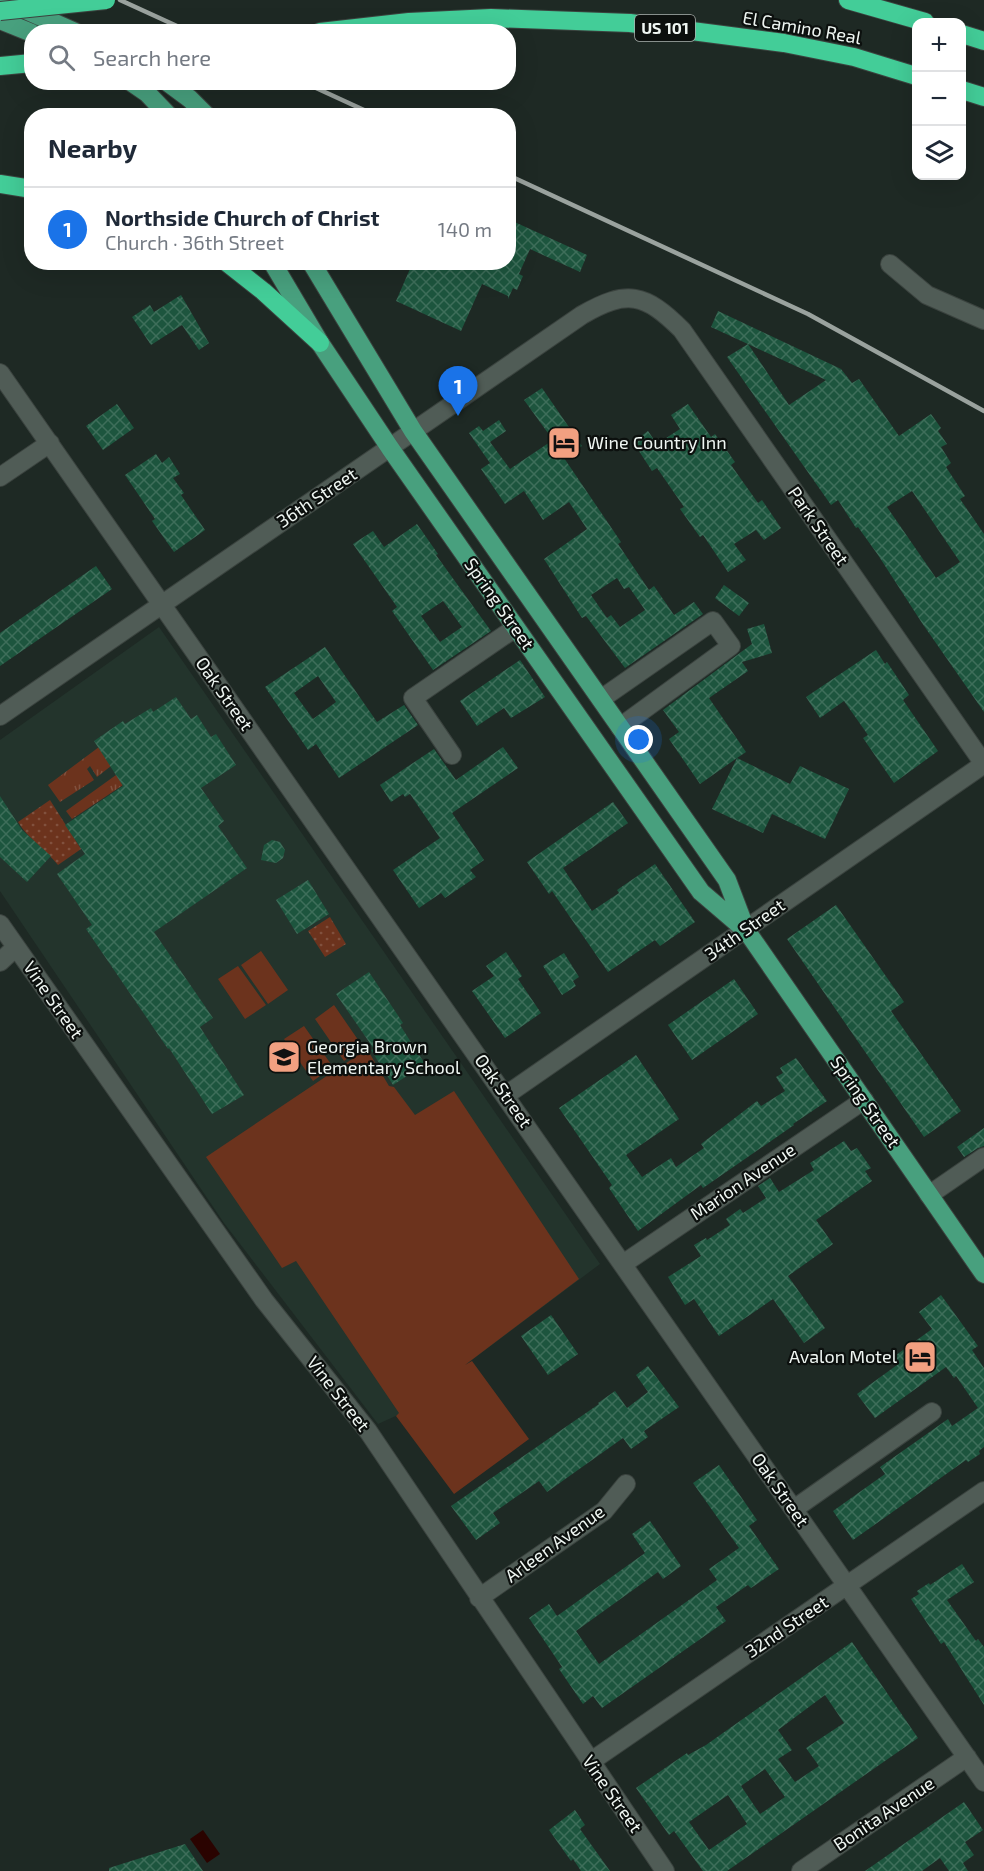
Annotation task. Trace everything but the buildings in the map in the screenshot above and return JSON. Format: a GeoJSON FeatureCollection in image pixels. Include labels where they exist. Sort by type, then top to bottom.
{"type":"FeatureCollection","features":[{"type":"Feature","properties":{"kind":"highway"},"geometry":{"type":"LineString","coordinates":[[0,11],[106,0]]}},
{"type":"Feature","properties":{"kind":"highway","name":"El Camino Real"},"geometry":{"type":"LineString","coordinates":[[848,0],[912,18]]}},
{"type":"Feature","properties":{"kind":"highway","name":"El Camino Real"},"geometry":{"type":"LineString","coordinates":[[391,24],[501,18],[630,23],[784,43],[854,57],[912,75]]}},
{"type":"Feature","properties":{"kind":"highway"},"geometry":{"type":"LineString","coordinates":[[966,35],[984,41]]}},
{"type":"Feature","properties":{"kind":"highway"},"geometry":{"type":"LineString","coordinates":[[0,66],[24,64]]}},
{"type":"Feature","properties":{"kind":"highway"},"geometry":{"type":"LineString","coordinates":[[966,91],[984,97]]}},
{"type":"Feature","properties":{"kind":"highway"},"geometry":{"type":"LineString","coordinates":[[0,184],[24,188]]}},
{"type":"Feature","properties":{"kind":"highway"},"geometry":{"type":"LineString","coordinates":[[236,270],[320,343]]}},
{"type":"Feature","properties":{"kind":"main road"},"geometry":{"type":"LineString","coordinates":[[3,0],[57,24]]}},
{"type":"Feature","properties":{"kind":"main road"},"geometry":{"type":"LineString","coordinates":[[0,20],[24,30]]}},
{"type":"Feature","properties":{"kind":"main road"},"geometry":{"type":"LineString","coordinates":[[143,90],[161,108]]}},
{"type":"Feature","properties":{"kind":"main road"},"geometry":{"type":"LineString","coordinates":[[178,90],[199,108]]}},
{"type":"Feature","properties":{"kind":"main road","name":"Spring Street"},"geometry":{"type":"LineString","coordinates":[[277,270],[320,343],[390,448],[701,892],[746,930]]}},
{"type":"Feature","properties":{"kind":"main road","name":"Spring Street"},"geometry":{"type":"LineString","coordinates":[[316,270],[413,431],[727,880],[746,930],[984,1274]]}},
{"type":"Feature","properties":{"kind":"street"},"geometry":{"type":"LineString","coordinates":[[890,264],[927,295],[984,320]]}},
{"type":"Feature","properties":{"kind":"street","name":"36th Street"},"geometry":{"type":"LineString","coordinates":[[0,716],[582,315],[602,304],[622,299],[640,299]]}},
{"type":"Feature","properties":{"kind":"street","name":"Park Street"},"geometry":{"type":"LineString","coordinates":[[640,299],[664,312],[682,330],[984,764]]}},
{"type":"Feature","properties":{"kind":"street","name":"Oak Street"},"geometry":{"type":"LineString","coordinates":[[0,373],[984,1782]]}},
{"type":"Feature","properties":{"kind":"street"},"geometry":{"type":"LineString","coordinates":[[0,477],[50,443]]}},
{"type":"Feature","properties":{"kind":"street"},"geometry":{"type":"LineString","coordinates":[[601,699],[713,621],[731,646],[620,727]]}},
{"type":"Feature","properties":{"kind":"street"},"geometry":{"type":"LineString","coordinates":[[452,755],[413,698],[515,628]]}},
{"type":"Feature","properties":{"kind":"street"},"geometry":{"type":"LineString","coordinates":[[631,678],[649,706]]}},
{"type":"Feature","properties":{"kind":"street","name":"34th Street"},"geometry":{"type":"LineString","coordinates":[[506,1095],[984,764]]}},
{"type":"Feature","properties":{"kind":"street","name":"Vine Street"},"geometry":{"type":"LineString","coordinates":[[0,924],[264,1300],[368,1431],[665,1871]]}},
{"type":"Feature","properties":{"kind":"street"},"geometry":{"type":"LineString","coordinates":[[0,962],[16,947]]}},
{"type":"Feature","properties":{"kind":"street","name":"Marion Avenue"},"geometry":{"type":"LineString","coordinates":[[623,1264],[864,1100]]}},
{"type":"Feature","properties":{"kind":"street"},"geometry":{"type":"LineString","coordinates":[[929,1195],[984,1157]]}},
{"type":"Feature","properties":{"kind":"street"},"geometry":{"type":"LineString","coordinates":[[794,1509],[933,1412]]}},
{"type":"Feature","properties":{"kind":"street","name":"Arleen Avenue"},"geometry":{"type":"LineString","coordinates":[[479,1598],[604,1511],[626,1484]]}},
{"type":"Feature","properties":{"kind":"street","name":"32nd Street"},"geometry":{"type":"LineString","coordinates":[[590,1762],[984,1491]]}},
{"type":"Feature","properties":{"kind":"street","name":"Bonita Avenue"},"geometry":{"type":"LineString","coordinates":[[801,1871],[967,1757]]}},
{"type":"Feature","properties":{"kind":"shaded area","name":"Georgia Brown Elementary School"},"geometry":{"type":"Polygon","coordinates":[[[159,627],[600,1264],[400,1414],[378,1424],[224,1223],[0,891],[0,740],[159,627]]]}},
{"type":"Feature","properties":{"kind":"shaded area"},"geometry":{"type":"Polygon","coordinates":[[[203,1830],[220,1854],[207,1863],[190,1839],[203,1830]]]}},
{"type":"Feature","properties":{"kind":"green space"},"geometry":{"type":"Polygon","coordinates":[[[99,747],[111,766],[97,777],[90,766],[87,769],[94,780],[60,802],[48,785],[99,747]]]}},
{"type":"Feature","properties":{"kind":"green space"},"geometry":{"type":"Polygon","coordinates":[[[116,775],[123,785],[72,819],[66,811],[116,775]]]}},
{"type":"Feature","properties":{"kind":"green space"},"geometry":{"type":"Polygon","coordinates":[[[50,800],[81,849],[58,865],[18,822],[50,800]]]}},
{"type":"Feature","properties":{"kind":"green space"},"geometry":{"type":"Polygon","coordinates":[[[330,917],[346,944],[325,957],[308,931],[330,917]]]}},
{"type":"Feature","properties":{"kind":"green space"},"geometry":{"type":"Polygon","coordinates":[[[261,951],[288,990],[268,1004],[241,965],[261,951]]]}},
{"type":"Feature","properties":{"kind":"green space"},"geometry":{"type":"Polygon","coordinates":[[[238,966],[266,1005],[245,1019],[218,979],[238,966]]]}},
{"type":"Feature","properties":{"kind":"green space"},"geometry":{"type":"Polygon","coordinates":[[[334,1005],[363,1047],[344,1061],[315,1019],[334,1005]]]}},
{"type":"Feature","properties":{"kind":"green space"},"geometry":{"type":"Polygon","coordinates":[[[304,1026],[333,1067],[313,1081],[284,1039],[304,1026]]]}},
{"type":"Feature","properties":{"kind":"green space"},"geometry":{"type":"Polygon","coordinates":[[[367,1049],[389,1086],[394,1087],[415,1115],[454,1091],[579,1279],[465,1365],[472,1361],[529,1439],[454,1494],[396,1416],[399,1413],[296,1261],[282,1268],[206,1157],[367,1049]]]}},
{"type":"Feature","properties":{"kind":"railway"},"geometry":{"type":"LineString","coordinates":[[120,0],[172,24]]}},
{"type":"Feature","properties":{"kind":"railway"},"geometry":{"type":"LineString","coordinates":[[320,90],[360,108]]}},
{"type":"Feature","properties":{"kind":"railway"},"geometry":{"type":"LineString","coordinates":[[516,179],[808,314],[984,411]]}},
{"type":"Feature","properties":{"kind":"place","name":"Northside Church of Christ"},"geometry":{"type":"Point","coordinates":[458,416]}},
{"type":"Feature","properties":{"kind":"place","name":"Wine Country Inn"},"geometry":{"type":"Point","coordinates":[564,443]}},
{"type":"Feature","properties":{"kind":"place","name":"Georgia Brown Elementary School"},"geometry":{"type":"Point","coordinates":[284,1057]}},
{"type":"Feature","properties":{"kind":"place","name":"Avalon Motel"},"geometry":{"type":"Point","coordinates":[920,1357]}}]}
